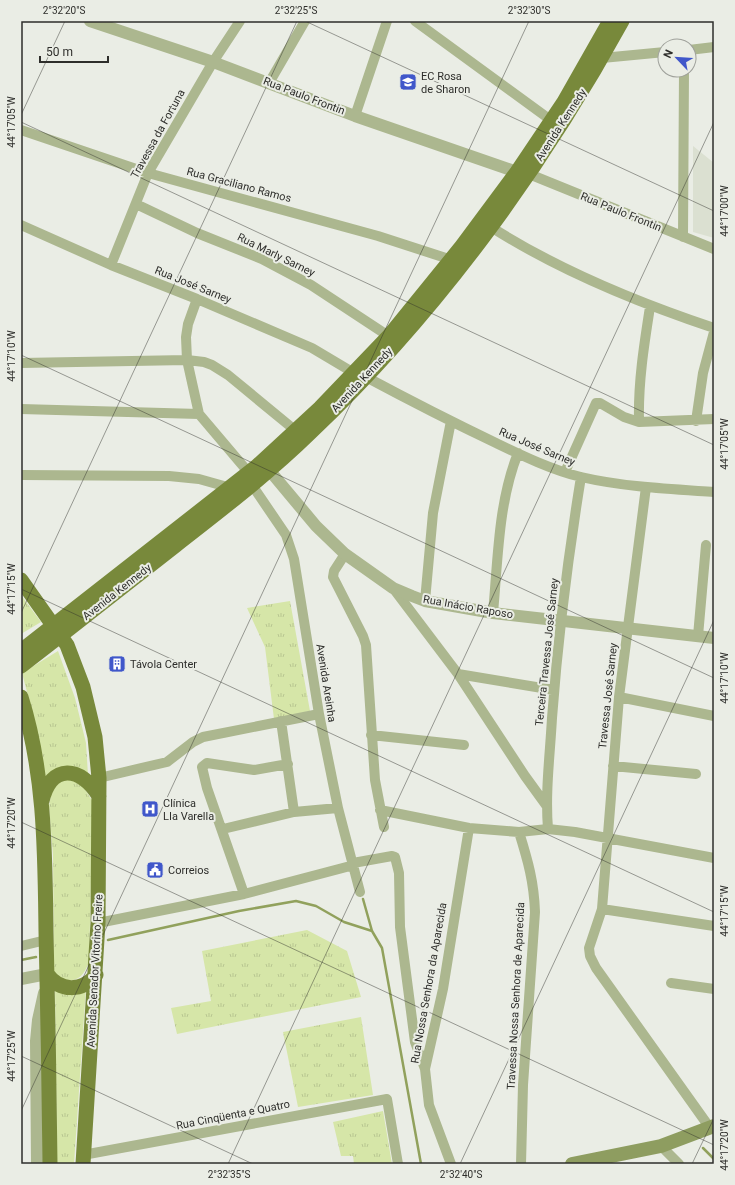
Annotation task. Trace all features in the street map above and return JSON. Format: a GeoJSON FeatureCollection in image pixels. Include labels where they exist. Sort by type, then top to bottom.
{"type":"FeatureCollection","features":[{"type":"Feature","properties":{"kind":"main road","name":"Avenida Kennedy"},"geometry":{"type":"LineString","coordinates":[[21,666],[58,631],[231,488],[270,471],[311,433],[360,375],[491,228],[610,21]]}},
{"type":"Feature","properties":{"kind":"main road","name":"Avenida Kennedy"},"geometry":{"type":"LineString","coordinates":[[393,339],[452,260],[565,120],[622,21]]}},
{"type":"Feature","properties":{"kind":"main road","name":"Avenida Kennedy"},"geometry":{"type":"LineString","coordinates":[[21,651],[58,631],[251,479],[296,431],[360,375]]}},
{"type":"Feature","properties":{"kind":"main road","name":"Avenida Senador Vitorino Freire"},"geometry":{"type":"LineString","coordinates":[[21,580],[58,631],[70,652],[90,710],[95,737],[99,778],[98,923],[96,975],[83,1160]]}},
{"type":"Feature","properties":{"kind":"main road"},"geometry":{"type":"LineString","coordinates":[[21,697],[32,740],[43,816],[48,977],[50,1164]]}},
{"type":"Feature","properties":{"kind":"main road"},"geometry":{"type":"LineString","coordinates":[[41,802],[49,784],[57,776],[64,772],[72,772],[83,777],[92,785],[99,796]]}},
{"type":"Feature","properties":{"kind":"main road"},"geometry":{"type":"LineString","coordinates":[[48,977],[58,985],[68,988],[83,985],[96,975]]}},
{"type":"Feature","properties":{"kind":"main road"},"geometry":{"type":"LineString","coordinates":[[572,1164],[661,1146],[712,1127]]}},
{"type":"Feature","properties":{"kind":"street","name":"Rua Paulo Frontin"},"geometry":{"type":"LineString","coordinates":[[90,21],[213,62],[355,116],[523,173],[714,248]]}},
{"type":"Feature","properties":{"kind":"street"},"geometry":{"type":"LineString","coordinates":[[270,83],[304,21]]}},
{"type":"Feature","properties":{"kind":"street"},"geometry":{"type":"LineString","coordinates":[[355,116],[388,21]]}},
{"type":"Feature","properties":{"kind":"street"},"geometry":{"type":"LineString","coordinates":[[415,21],[552,121]]}},
{"type":"Feature","properties":{"kind":"street","name":"Travessa da Fortuna"},"geometry":{"type":"LineString","coordinates":[[111,265],[148,173],[238,22]]}},
{"type":"Feature","properties":{"kind":"street"},"geometry":{"type":"LineString","coordinates":[[697,49],[714,46]]}},
{"type":"Feature","properties":{"kind":"street"},"geometry":{"type":"LineString","coordinates":[[602,58],[657,53]]}},
{"type":"Feature","properties":{"kind":"street"},"geometry":{"type":"LineString","coordinates":[[683,237],[684,78]]}},
{"type":"Feature","properties":{"kind":"street","name":"Rua Graciliano Ramos"},"geometry":{"type":"LineString","coordinates":[[21,130],[148,173],[378,236],[452,260]]}},
{"type":"Feature","properties":{"kind":"street","name":"Rua Marly Sarney"},"geometry":{"type":"LineString","coordinates":[[136,204],[197,233],[262,259],[311,285],[393,339]]}},
{"type":"Feature","properties":{"kind":"street","name":"Rua José Sarney"},"geometry":{"type":"LineString","coordinates":[[21,225],[111,265],[197,299],[312,348],[360,375],[450,421],[518,453],[565,472],[581,477],[646,487],[714,492]]}},
{"type":"Feature","properties":{"kind":"street"},"geometry":{"type":"LineString","coordinates":[[491,228],[543,259],[650,307],[714,328]]}},
{"type":"Feature","properties":{"kind":"street"},"geometry":{"type":"LineString","coordinates":[[21,409],[199,414],[187,360],[186,337],[188,324],[197,299]]}},
{"type":"Feature","properties":{"kind":"street"},"geometry":{"type":"LineString","coordinates":[[639,422],[638,400],[641,360],[650,307]]}},
{"type":"Feature","properties":{"kind":"street"},"geometry":{"type":"LineString","coordinates":[[696,421],[703,374],[714,332]]}},
{"type":"Feature","properties":{"kind":"street"},"geometry":{"type":"LineString","coordinates":[[21,363],[187,360],[204,362],[228,375],[296,431]]}},
{"type":"Feature","properties":{"kind":"street"},"geometry":{"type":"LineString","coordinates":[[565,472],[596,403],[600,403],[624,417],[639,422],[696,421],[714,419]]}},
{"type":"Feature","properties":{"kind":"street","name":"Avenida Areinha"},"geometry":{"type":"LineString","coordinates":[[199,414],[251,479],[286,535],[294,559],[319,714],[338,808],[360,892]]}},
{"type":"Feature","properties":{"kind":"street"},"geometry":{"type":"LineString","coordinates":[[425,601],[433,513],[450,421]]}},
{"type":"Feature","properties":{"kind":"street"},"geometry":{"type":"LineString","coordinates":[[493,613],[507,485],[518,453]]}},
{"type":"Feature","properties":{"kind":"street","name":"Rua Inácio Raposo"},"geometry":{"type":"LineString","coordinates":[[270,471],[316,526],[345,554],[393,588],[425,601],[493,613],[714,638]]}},
{"type":"Feature","properties":{"kind":"street"},"geometry":{"type":"LineString","coordinates":[[21,475],[169,476],[199,479],[231,488]]}},
{"type":"Feature","properties":{"kind":"street","name":"Terceira Travessa José Sarney"},"geometry":{"type":"LineString","coordinates":[[548,829],[546,805],[554,690],[561,621],[581,477]]}},
{"type":"Feature","properties":{"kind":"street","name":"Travessa José Sarney"},"geometry":{"type":"LineString","coordinates":[[602,909],[609,837],[619,697],[646,487]]}},
{"type":"Feature","properties":{"kind":"street"},"geometry":{"type":"LineString","coordinates":[[698,636],[706,545]]}},
{"type":"Feature","properties":{"kind":"street"},"geometry":{"type":"LineString","coordinates":[[345,554],[334,571],[333,578],[363,636],[366,645],[374,780],[384,827]]}},
{"type":"Feature","properties":{"kind":"street"},"geometry":{"type":"LineString","coordinates":[[393,588],[458,674],[525,776],[546,805]]}},
{"type":"Feature","properties":{"kind":"street"},"geometry":{"type":"LineString","coordinates":[[458,674],[554,690]]}},
{"type":"Feature","properties":{"kind":"street"},"geometry":{"type":"LineString","coordinates":[[619,697],[714,716]]}},
{"type":"Feature","properties":{"kind":"street"},"geometry":{"type":"LineString","coordinates":[[99,778],[167,762],[193,742],[203,737],[319,714]]}},
{"type":"Feature","properties":{"kind":"street"},"geometry":{"type":"LineString","coordinates":[[281,721],[294,812]]}},
{"type":"Feature","properties":{"kind":"street"},"geometry":{"type":"LineString","coordinates":[[371,735],[464,745]]}},
{"type":"Feature","properties":{"kind":"street"},"geometry":{"type":"LineString","coordinates":[[244,894],[223,829],[206,788],[202,767],[207,763],[254,770],[288,764]]}},
{"type":"Feature","properties":{"kind":"street"},"geometry":{"type":"LineString","coordinates":[[613,766],[696,774]]}},
{"type":"Feature","properties":{"kind":"street"},"geometry":{"type":"LineString","coordinates":[[223,829],[294,812],[338,808]]}},
{"type":"Feature","properties":{"kind":"street"},"geometry":{"type":"LineString","coordinates":[[380,810],[469,828],[519,832],[548,829],[609,837],[714,858]]}},
{"type":"Feature","properties":{"kind":"street","name":"Rua Nossa Senhora da Aparecida"},"geometry":{"type":"LineString","coordinates":[[451,1164],[430,1105],[425,1069],[443,989],[469,828]]}},
{"type":"Feature","properties":{"kind":"street","name":"Travessa Nossa Senhora de Aparecida"},"geometry":{"type":"LineString","coordinates":[[519,832],[530,866],[534,887],[535,912],[523,1085],[521,1164]]}},
{"type":"Feature","properties":{"kind":"street"},"geometry":{"type":"LineString","coordinates":[[98,923],[244,894],[353,864],[392,856],[395,857],[399,873],[400,927],[415,1042],[425,1069]]}},
{"type":"Feature","properties":{"kind":"street"},"geometry":{"type":"LineString","coordinates":[[712,1127],[608,986],[590,956],[589,948],[602,909],[714,926]]}},
{"type":"Feature","properties":{"kind":"street"},"geometry":{"type":"LineString","coordinates":[[21,946],[46,940]]}},
{"type":"Feature","properties":{"kind":"street"},"geometry":{"type":"LineString","coordinates":[[21,978],[48,977],[42,1000],[36,1041],[37,1164]]}},
{"type":"Feature","properties":{"kind":"street"},"geometry":{"type":"LineString","coordinates":[[671,983],[714,989]]}},
{"type":"Feature","properties":{"kind":"street","name":"Rua Cinqüenta e Quatro"},"geometry":{"type":"LineString","coordinates":[[83,1160],[387,1099],[398,1164]]}},
{"type":"Feature","properties":{"kind":"street"},"geometry":{"type":"LineString","coordinates":[[661,1146],[679,1164]]}},
{"type":"Feature","properties":{"kind":"shaded area"},"geometry":{"type":"Polygon","coordinates":[[[693,146],[714,163],[714,238],[693,232],[693,146]]]}},
{"type":"Feature","properties":{"kind":"green space"},"geometry":{"type":"Polygon","coordinates":[[[21,595],[41,622],[21,634],[21,595]]]}},
{"type":"Feature","properties":{"kind":"green space"},"geometry":{"type":"Polygon","coordinates":[[[290,601],[310,711],[274,719],[265,647],[247,608],[290,601]]]}},
{"type":"Feature","properties":{"kind":"green space"},"geometry":{"type":"Polygon","coordinates":[[[58,651],[75,698],[86,743],[88,775],[45,778],[35,722],[22,673],[58,651]]]}},
{"type":"Feature","properties":{"kind":"green space"},"geometry":{"type":"Polygon","coordinates":[[[63,777],[81,783],[93,802],[89,962],[83,974],[70,981],[65,981],[54,972],[53,855],[49,806],[52,790],[63,777]]]}},
{"type":"Feature","properties":{"kind":"green space"},"geometry":{"type":"Polygon","coordinates":[[[307,930],[347,951],[361,997],[177,1034],[171,1008],[211,1001],[202,951],[307,930]]]}},
{"type":"Feature","properties":{"kind":"green space"},"geometry":{"type":"Polygon","coordinates":[[[86,988],[74,1164],[57,1164],[55,989],[86,988]]]}},
{"type":"Feature","properties":{"kind":"green space"},"geometry":{"type":"Polygon","coordinates":[[[361,1017],[373,1095],[298,1107],[283,1032],[361,1017]]]}},
{"type":"Feature","properties":{"kind":"green space"},"geometry":{"type":"Polygon","coordinates":[[[383,1111],[392,1164],[354,1164],[353,1156],[341,1156],[333,1122],[383,1111]]]}},
{"type":"Feature","properties":{"kind":"waterway"},"geometry":{"type":"LineString","coordinates":[[363,899],[372,931],[382,948],[421,1164]]}},
{"type":"Feature","properties":{"kind":"waterway"},"geometry":{"type":"LineString","coordinates":[[108,940],[239,911],[296,901],[316,906],[344,922],[372,931]]}},
{"type":"Feature","properties":{"kind":"waterway"},"geometry":{"type":"LineString","coordinates":[[21,960],[36,957]]}},
{"type":"Feature","properties":{"kind":"waterway"},"geometry":{"type":"LineString","coordinates":[[703,1148],[714,1159]]}},
{"type":"Feature","properties":{"kind":"place","name":"EC Rosa de Sharon"},"geometry":{"type":"Point","coordinates":[408,82]}},
{"type":"Feature","properties":{"kind":"place","name":"Távola Center"},"geometry":{"type":"Point","coordinates":[117,664]}},
{"type":"Feature","properties":{"kind":"place","name":"Clínica LIa Varella"},"geometry":{"type":"Point","coordinates":[150,809]}},
{"type":"Feature","properties":{"kind":"place","name":"Correios"},"geometry":{"type":"Point","coordinates":[155,870]}}]}
